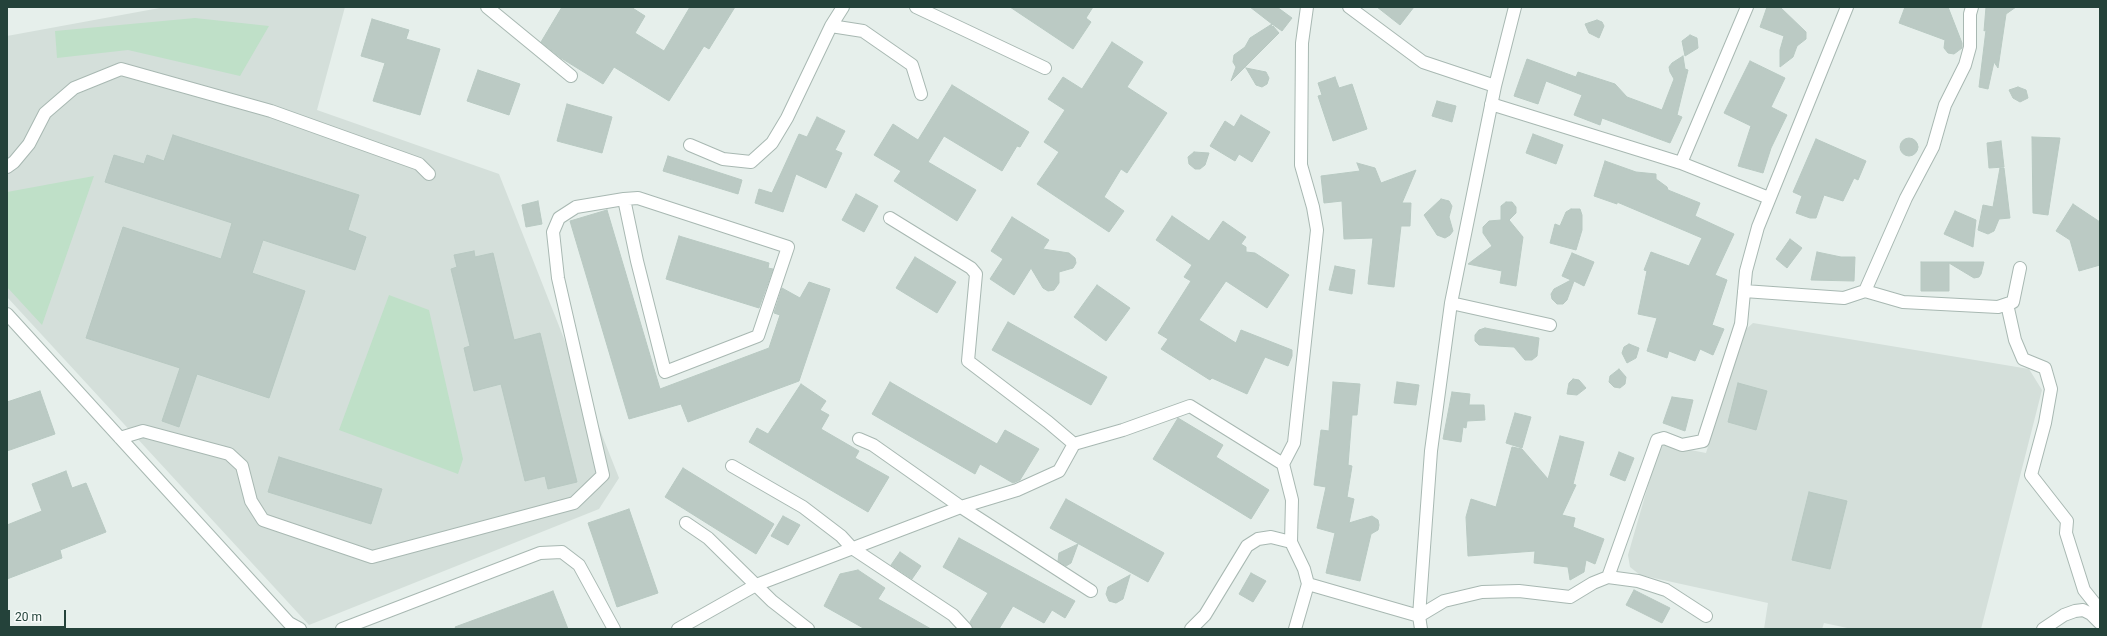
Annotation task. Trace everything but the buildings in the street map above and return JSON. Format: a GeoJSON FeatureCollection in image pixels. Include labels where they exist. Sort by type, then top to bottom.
{"type":"FeatureCollection","features":[{"type":"Feature","properties":{"kind":"street"},"geometry":{"type":"LineString","coordinates":[[487,7],[571,76]]}},
{"type":"Feature","properties":{"kind":"street"},"geometry":{"type":"LineString","coordinates":[[690,145],[723,159],[751,162],[772,144],[787,118],[831,26],[843,7]]}},
{"type":"Feature","properties":{"kind":"street"},"geometry":{"type":"LineString","coordinates":[[916,7],[1045,68]]}},
{"type":"Feature","properties":{"kind":"street"},"geometry":{"type":"LineString","coordinates":[[1295,629],[1308,584],[1304,569],[1291,542],[1292,500],[1283,464],[1294,443],[1317,230],[1313,207],[1301,165],[1302,43],[1307,7]]}},
{"type":"Feature","properties":{"kind":"street"},"geometry":{"type":"LineString","coordinates":[[1349,7],[1423,62],[1495,86]]}},
{"type":"Feature","properties":{"kind":"street"},"geometry":{"type":"LineString","coordinates":[[1422,629],[1418,616],[1431,451],[1451,303],[1491,104],[1515,7]]}},
{"type":"Feature","properties":{"kind":"street"},"geometry":{"type":"LineString","coordinates":[[1681,162],[1747,7]]}},
{"type":"Feature","properties":{"kind":"street"},"geometry":{"type":"LineString","coordinates":[[1608,577],[1657,440],[1664,438],[1682,444],[1703,441],[1741,324],[1746,271],[1758,228],[1847,7]]}},
{"type":"Feature","properties":{"kind":"street"},"geometry":{"type":"LineString","coordinates":[[1864,292],[1906,198],[1933,147],[1945,105],[1965,65],[1970,47],[1970,14],[1972,7]]}},
{"type":"Feature","properties":{"kind":"street"},"geometry":{"type":"LineString","coordinates":[[831,26],[863,31],[912,65],[921,94]]}},
{"type":"Feature","properties":{"kind":"street"},"geometry":{"type":"LineString","coordinates":[[7,167],[14,162],[29,144],[45,112],[74,88],[121,68],[271,111],[419,164],[429,174]]}},
{"type":"Feature","properties":{"kind":"street"},"geometry":{"type":"LineString","coordinates":[[1491,104],[1681,162],[1769,198]]}},
{"type":"Feature","properties":{"kind":"street"},"geometry":{"type":"LineString","coordinates":[[120,438],[143,431],[229,454],[242,466],[251,501],[263,520],[372,557],[574,503],[603,475],[558,278],[553,232],[559,218],[576,207],[624,199],[638,198],[788,247],[758,336],[666,372],[637,261],[624,199]]}},
{"type":"Feature","properties":{"kind":"street"},"geometry":{"type":"LineString","coordinates":[[890,218],[971,268],[976,274],[968,361],[1048,422],[1074,444]]}},
{"type":"Feature","properties":{"kind":"street"},"geometry":{"type":"LineString","coordinates":[[1744,292],[1844,298],[1864,292],[1903,302],[1998,307],[2013,302],[2020,268]]}},
{"type":"Feature","properties":{"kind":"street"},"geometry":{"type":"LineString","coordinates":[[1451,303],[1550,325]]}},
{"type":"Feature","properties":{"kind":"street"},"geometry":{"type":"LineString","coordinates":[[2007,304],[2015,340],[2023,358],[2044,368],[2051,389],[2045,423],[2031,475],[2067,521],[2066,533],[2084,590],[2100,610]]}},
{"type":"Feature","properties":{"kind":"street"},"geometry":{"type":"LineString","coordinates":[[7,314],[288,623],[300,629]]}},
{"type":"Feature","properties":{"kind":"street"},"geometry":{"type":"LineString","coordinates":[[678,629],[756,585],[961,506],[1017,490],[1059,471],[1074,444],[1123,430],[1190,406],[1283,464]]}},
{"type":"Feature","properties":{"kind":"street"},"geometry":{"type":"LineString","coordinates":[[858,439],[872,445],[961,506],[1091,591]]}},
{"type":"Feature","properties":{"kind":"street"},"geometry":{"type":"LineString","coordinates":[[732,466],[803,507],[841,536],[852,548],[953,615],[966,629]]}},
{"type":"Feature","properties":{"kind":"street"},"geometry":{"type":"LineString","coordinates":[[686,523],[708,538],[772,602],[808,629]]}},
{"type":"Feature","properties":{"kind":"street"},"geometry":{"type":"LineString","coordinates":[[1191,629],[1205,615],[1247,546],[1258,539],[1271,537],[1291,542]]}},
{"type":"Feature","properties":{"kind":"street"},"geometry":{"type":"LineString","coordinates":[[342,629],[540,553],[562,552],[579,565],[614,629]]}},
{"type":"Feature","properties":{"kind":"street"},"geometry":{"type":"LineString","coordinates":[[1308,584],[1418,616],[1444,601],[1482,592],[1519,591],[1570,597],[1593,583],[1608,577],[1638,581],[1666,590],[1706,616]]}},
{"type":"Feature","properties":{"kind":"street"},"geometry":{"type":"LineString","coordinates":[[2043,629],[2064,615],[2075,610],[2083,610],[2091,614],[2100,623]]}},
{"type":"Feature","properties":{"kind":"shaded area"},"geometry":{"type":"Polygon","coordinates":[[[165,7],[345,7],[317,110],[499,174],[619,478],[599,509],[309,625],[7,297],[7,36],[165,7]]]}},
{"type":"Feature","properties":{"kind":"shaded area"},"geometry":{"type":"Polygon","coordinates":[[[1753,323],[2029,369],[2042,390],[1981,629],[1852,629],[1824,623],[1822,629],[1764,629],[1768,603],[1640,575],[1630,567],[1628,555],[1660,444],[1706,453],[1744,331],[1753,323]]]}},
{"type":"Feature","properties":{"kind":"green space"},"geometry":{"type":"Polygon","coordinates":[[[195,18],[269,26],[240,76],[128,50],[57,58],[55,31],[195,18]]]}},
{"type":"Feature","properties":{"kind":"green space"},"geometry":{"type":"Polygon","coordinates":[[[94,176],[42,325],[7,287],[7,192],[94,176]]]}},
{"type":"Feature","properties":{"kind":"green space"},"geometry":{"type":"Polygon","coordinates":[[[389,295],[429,310],[463,459],[458,474],[339,430],[389,295]]]}}]}
